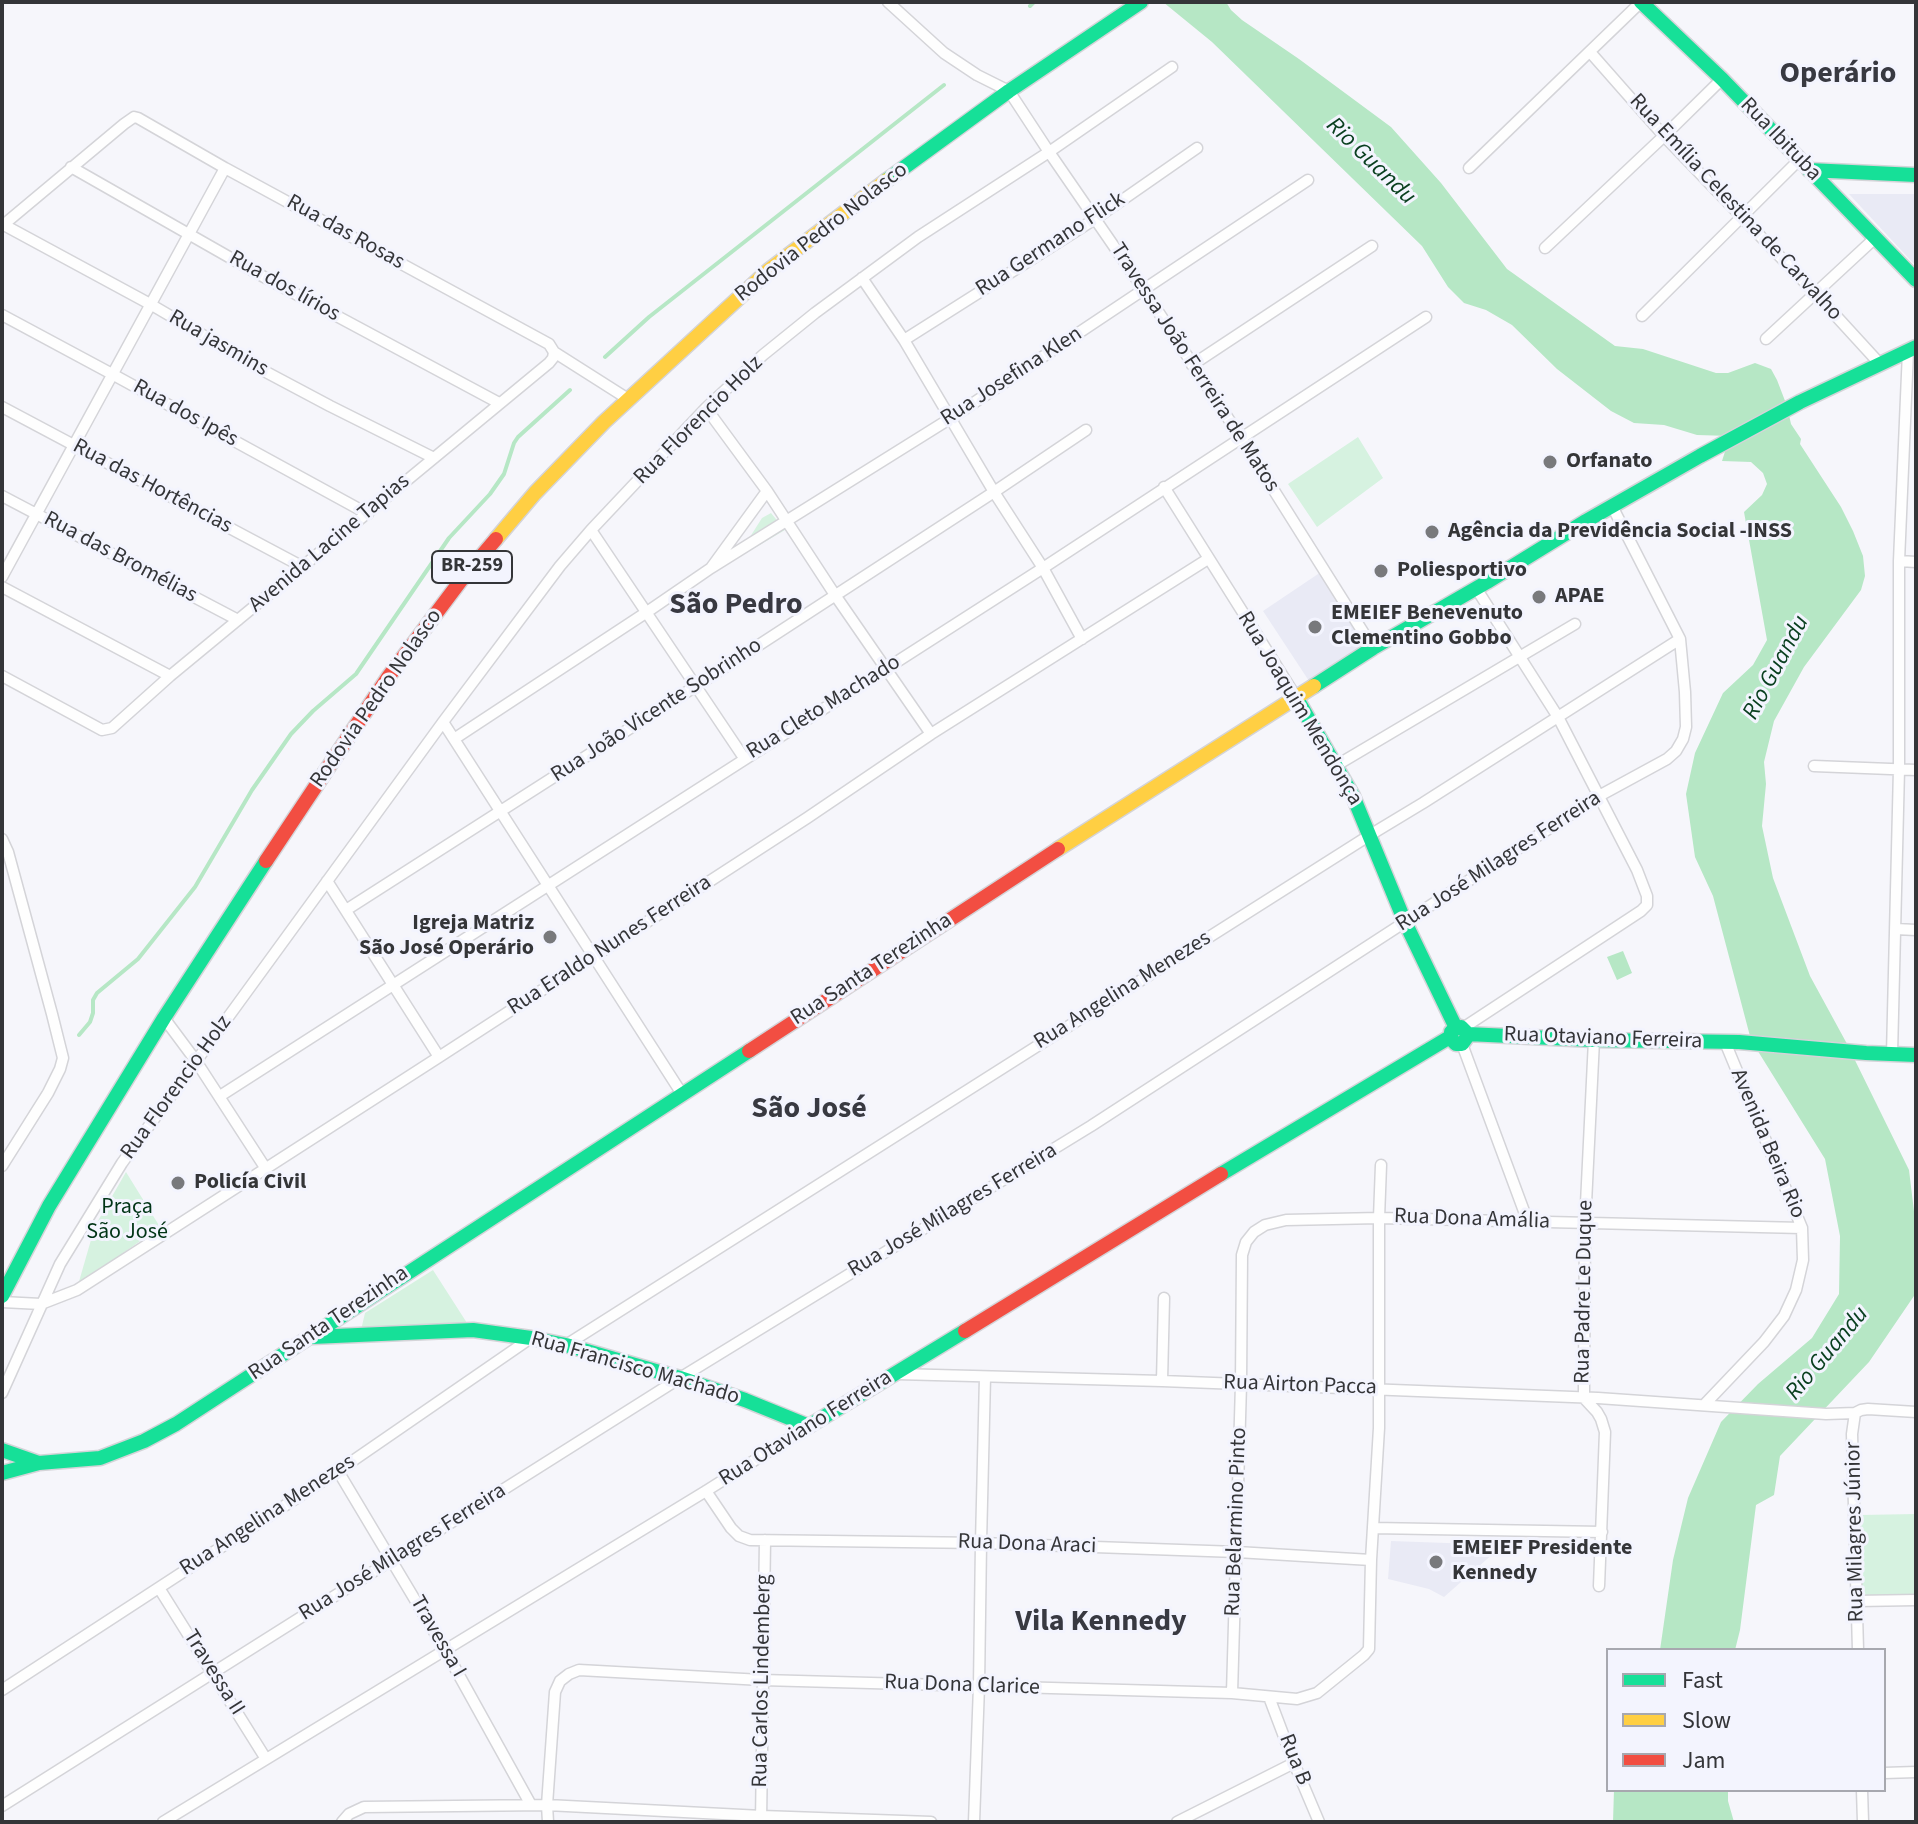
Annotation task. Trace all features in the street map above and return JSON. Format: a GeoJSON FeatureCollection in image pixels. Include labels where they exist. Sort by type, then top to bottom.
{"type":"FeatureCollection","features":[{"type":"Feature","properties":{"kind":"main road","name":"Rua Ibituba"},"geometry":{"type":"LineString","coordinates":[[1641,2],[1722,79],[1916,280]]}},
{"type":"Feature","properties":{"kind":"main road","name":"Rodovia Pedro Nolasco"},"geometry":{"type":"LineString","coordinates":[[2,1299],[49,1206],[164,1018],[380,689],[453,591],[535,493],[628,399],[769,270],[1009,91],[1136,5]]}},
{"type":"Feature","properties":{"kind":"main road"},"geometry":{"type":"LineString","coordinates":[[1804,165],[1916,175]]}},
{"type":"Feature","properties":{"kind":"main road","name":"Rua Santa Terezinha"},"geometry":{"type":"LineString","coordinates":[[39,1463],[100,1458],[144,1441],[209,1404],[1169,777],[1373,648],[1700,456],[1800,402],[1912,349]]}},
{"type":"Feature","properties":{"kind":"main road","name":"Rua Joaquim Mendonça"},"geometry":{"type":"LineString","coordinates":[[1296,697],[1353,796],[1405,922],[1460,1034]]}},
{"type":"Feature","properties":{"kind":"main road","name":"Rua Otaviano Ferreira"},"geometry":{"type":"LineString","coordinates":[[809,1426],[1174,1202],[1460,1034],[1732,1042],[1916,1055]]}},
{"type":"Feature","properties":{"kind":"main road"},"geometry":{"type":"LineString","coordinates":[[352,1309],[354,1334]]}},
{"type":"Feature","properties":{"kind":"main road","name":"Rua Francisco Machado"},"geometry":{"type":"LineString","coordinates":[[312,1337],[473,1330],[531,1338],[680,1378],[809,1426]]}},
{"type":"Feature","properties":{"kind":"main road"},"geometry":{"type":"LineString","coordinates":[[2,1450],[39,1463]]}},
{"type":"Feature","properties":{"kind":"main road"},"geometry":{"type":"LineString","coordinates":[[2,1473],[39,1463]]}},
{"type":"Feature","properties":{"kind":"street"},"geometry":{"type":"LineString","coordinates":[[888,2],[944,53],[1009,91]]}},
{"type":"Feature","properties":{"kind":"street"},"geometry":{"type":"LineString","coordinates":[[1469,168],[1641,2]]}},
{"type":"Feature","properties":{"kind":"street","name":"Rua Emília Celestina de Carvalho"},"geometry":{"type":"LineString","coordinates":[[1590,52],[1664,136],[1880,364]]}},
{"type":"Feature","properties":{"kind":"street","name":"Rua Florencio Holz"},"geometry":{"type":"LineString","coordinates":[[2,1393],[60,1264],[104,1190],[443,722],[560,566],[591,530],[706,408],[763,355],[918,237],[1172,67]]}},
{"type":"Feature","properties":{"kind":"street"},"geometry":{"type":"LineString","coordinates":[[1545,248],[1722,79]]}},
{"type":"Feature","properties":{"kind":"street","name":"Travessa João Ferreira de Matos"},"geometry":{"type":"LineString","coordinates":[[1009,91],[1241,438],[1373,648]]}},
{"type":"Feature","properties":{"kind":"street","name":"Rua das Rosas"},"geometry":{"type":"LineString","coordinates":[[71,167],[134,117],[144,121],[549,344],[554,352],[628,399]]}},
{"type":"Feature","properties":{"kind":"street","name":"Rua Germano Flick"},"geometry":{"type":"LineString","coordinates":[[904,340],[1095,219],[1197,148]]}},
{"type":"Feature","properties":{"kind":"street"},"geometry":{"type":"LineString","coordinates":[[1642,316],[1741,216],[1804,165]]}},
{"type":"Feature","properties":{"kind":"street"},"geometry":{"type":"LineString","coordinates":[[3,226],[71,167]]}},
{"type":"Feature","properties":{"kind":"street","name":"Rua dos lírios"},"geometry":{"type":"LineString","coordinates":[[71,167],[189,235],[499,403]]}},
{"type":"Feature","properties":{"kind":"street"},"geometry":{"type":"LineString","coordinates":[[2,577],[225,168]]}},
{"type":"Feature","properties":{"kind":"street","name":"Rua Josefina Klen"},"geometry":{"type":"LineString","coordinates":[[454,739],[711,568],[951,418],[1308,180]]}},
{"type":"Feature","properties":{"kind":"street","name":"Rua jasmins"},"geometry":{"type":"LineString","coordinates":[[3,226],[150,304],[278,379],[434,458]]}},
{"type":"Feature","properties":{"kind":"street"},"geometry":{"type":"LineString","coordinates":[[1766,339],[1874,239]]}},
{"type":"Feature","properties":{"kind":"street"},"geometry":{"type":"LineString","coordinates":[[1192,365],[1372,246]]}},
{"type":"Feature","properties":{"kind":"street"},"geometry":{"type":"LineString","coordinates":[[862,278],[904,340],[1043,568],[1082,639]]}},
{"type":"Feature","properties":{"kind":"street","name":"Rua dos Ipês"},"geometry":{"type":"LineString","coordinates":[[2,315],[368,514]]}},
{"type":"Feature","properties":{"kind":"street","name":"Rua Cleto Machado"},"geometry":{"type":"LineString","coordinates":[[220,1096],[1043,568],[1426,317]]}},
{"type":"Feature","properties":{"kind":"street"},"geometry":{"type":"LineString","coordinates":[[1892,1054],[1899,769],[1899,561],[1912,349]]}},
{"type":"Feature","properties":{"kind":"street","name":"Avenida Lacine Tapias"},"geometry":{"type":"LineString","coordinates":[[2,676],[102,730],[108,730],[549,363],[554,352]]}},
{"type":"Feature","properties":{"kind":"street","name":"Rua das Hortências"},"geometry":{"type":"LineString","coordinates":[[2,407],[303,567]]}},
{"type":"Feature","properties":{"kind":"street"},"geometry":{"type":"LineString","coordinates":[[706,408],[767,491],[931,734]]}},
{"type":"Feature","properties":{"kind":"street","name":"Rua João Vicente Sobrinho"},"geometry":{"type":"LineString","coordinates":[[346,910],[696,686],[1086,430]]}},
{"type":"Feature","properties":{"kind":"street","name":"Rua Joaquim Mendonça"},"geometry":{"type":"LineString","coordinates":[[1164,487],[1296,697]]}},
{"type":"Feature","properties":{"kind":"street"},"geometry":{"type":"LineString","coordinates":[[711,568],[767,491]]}},
{"type":"Feature","properties":{"kind":"street","name":"Rua das Bromélias"},"geometry":{"type":"LineString","coordinates":[[2,496],[238,620]]}},
{"type":"Feature","properties":{"kind":"street","name":"Rua José Milagres Ferreira"},"geometry":{"type":"LineString","coordinates":[[2,1806],[680,1378],[1091,1126],[1599,796],[1667,759],[1683,739],[1686,715],[1680,639],[1612,506]]}},
{"type":"Feature","properties":{"kind":"street"},"geometry":{"type":"LineString","coordinates":[[591,530],[744,758]]}},
{"type":"Feature","properties":{"kind":"street","name":"Rua Eraldo Nunes Ferreira"},"geometry":{"type":"LineString","coordinates":[[2,1299],[41,1304],[77,1290],[931,734],[1208,559]]}},
{"type":"Feature","properties":{"kind":"street"},"geometry":{"type":"LineString","coordinates":[[1899,561],[1916,562]]}},
{"type":"Feature","properties":{"kind":"street"},"geometry":{"type":"LineString","coordinates":[[2,587],[170,676]]}},
{"type":"Feature","properties":{"kind":"street"},"geometry":{"type":"LineString","coordinates":[[1476,588],[1558,717],[1599,796]]}},
{"type":"Feature","properties":{"kind":"street"},"geometry":{"type":"LineString","coordinates":[[1337,765],[1575,624]]}},
{"type":"Feature","properties":{"kind":"street","name":"Rua Angelina Menezes"},"geometry":{"type":"LineString","coordinates":[[566,1345],[1680,639]]}},
{"type":"Feature","properties":{"kind":"street"},"geometry":{"type":"LineString","coordinates":[[443,722],[682,1094]]}},
{"type":"Feature","properties":{"kind":"street"},"geometry":{"type":"LineString","coordinates":[[1814,766],[1916,770]]}},
{"type":"Feature","properties":{"kind":"street","name":"Rua Otaviano Ferreira"},"geometry":{"type":"LineString","coordinates":[[1460,1034],[1647,905],[1642,882],[1599,796]]}},
{"type":"Feature","properties":{"kind":"street"},"geometry":{"type":"LineString","coordinates":[[2,839],[63,1058],[48,1093],[2,1166]]}},
{"type":"Feature","properties":{"kind":"street"},"geometry":{"type":"LineString","coordinates":[[327,881],[439,1057]]}},
{"type":"Feature","properties":{"kind":"street"},"geometry":{"type":"LineString","coordinates":[[1896,929],[1916,930]]}},
{"type":"Feature","properties":{"kind":"street"},"geometry":{"type":"LineString","coordinates":[[164,1018],[220,1096],[266,1169]]}},
{"type":"Feature","properties":{"kind":"street","name":"Rua Joaquim Mendonça"},"geometry":{"type":"LineString","coordinates":[[1460,1034],[1528,1222]]}},
{"type":"Feature","properties":{"kind":"street","name":"Rua Padre Le Duque"},"geometry":{"type":"LineString","coordinates":[[1594,1040],[1585,1224],[1584,1398],[1597,1412],[1605,1432],[1599,1586]]}},
{"type":"Feature","properties":{"kind":"street","name":"Avenida Beira Rio"},"geometry":{"type":"LineString","coordinates":[[1704,1405],[1764,1342],[1784,1316],[1796,1290],[1803,1260],[1802,1228],[1732,1042]]}},
{"type":"Feature","properties":{"kind":"street"},"geometry":{"type":"LineString","coordinates":[[1371,1560],[1379,1389],[1381,1165]]}},
{"type":"Feature","properties":{"kind":"street","name":"Rua Dona Amália"},"geometry":{"type":"LineString","coordinates":[[1242,1255],[1246,1242],[1254,1232],[1265,1225],[1286,1220],[1379,1218],[1802,1228]]}},
{"type":"Feature","properties":{"kind":"street","name":"Rua Belarmino Pinto"},"geometry":{"type":"LineString","coordinates":[[1232,1693],[1242,1255]]}},
{"type":"Feature","properties":{"kind":"street"},"geometry":{"type":"LineString","coordinates":[[1162,1381],[1164,1298]]}},
{"type":"Feature","properties":{"kind":"street","name":"Rua Angelina Menezes"},"geometry":{"type":"LineString","coordinates":[[2,1690],[338,1471],[531,1338]]}},
{"type":"Feature","properties":{"kind":"street","name":"Rua Airton Pacca"},"geometry":{"type":"LineString","coordinates":[[897,1374],[1379,1389],[1584,1398],[1826,1414],[1855,1413],[1868,1409],[1916,1412]]}},
{"type":"Feature","properties":{"kind":"street"},"geometry":{"type":"LineString","coordinates":[[974,1822],[985,1377]]}},
{"type":"Feature","properties":{"kind":"street","name":"Rua Milagres Júnior"},"geometry":{"type":"LineString","coordinates":[[1855,1413],[1852,1434],[1858,1648]]}},
{"type":"Feature","properties":{"kind":"street","name":"Rua Otaviano Ferreira"},"geometry":{"type":"LineString","coordinates":[[163,1822],[809,1426]]}},
{"type":"Feature","properties":{"kind":"street","name":"Travessa I"},"geometry":{"type":"LineString","coordinates":[[338,1471],[393,1560],[531,1805]]}},
{"type":"Feature","properties":{"kind":"street","name":"Rua Dona Araci"},"geometry":{"type":"LineString","coordinates":[[706,1491],[731,1528],[739,1536],[750,1540],[981,1543],[1371,1560]]}},
{"type":"Feature","properties":{"kind":"street"},"geometry":{"type":"LineString","coordinates":[[1373,1528],[1602,1532]]}},
{"type":"Feature","properties":{"kind":"street","name":"Rua Carlos Lindemberg"},"geometry":{"type":"LineString","coordinates":[[762,1819],[765,1540]]}},
{"type":"Feature","properties":{"kind":"street","name":"Rua Dona Clarice"},"geometry":{"type":"LineString","coordinates":[[547,1805],[555,1692],[560,1681],[579,1670],[762,1680],[1232,1693],[1297,1699],[1317,1693],[1369,1649],[1371,1560]]}},
{"type":"Feature","properties":{"kind":"street","name":"Travessa II"},"geometry":{"type":"LineString","coordinates":[[159,1588],[266,1759]]}},
{"type":"Feature","properties":{"kind":"street"},"geometry":{"type":"LineString","coordinates":[[1857,1601],[1916,1600]]}},
{"type":"Feature","properties":{"kind":"street","name":"Rua B"},"geometry":{"type":"LineString","coordinates":[[1269,1697],[1319,1822]]}},
{"type":"Feature","properties":{"kind":"street"},"geometry":{"type":"LineString","coordinates":[[1177,1822],[1294,1763]]}},
{"type":"Feature","properties":{"kind":"street"},"geometry":{"type":"LineString","coordinates":[[1886,1773],[1916,1772]]}},
{"type":"Feature","properties":{"kind":"street"},"geometry":{"type":"LineString","coordinates":[[1862,1792],[1863,1822]]}},
{"type":"Feature","properties":{"kind":"street"},"geometry":{"type":"LineString","coordinates":[[547,1805],[548,1822]]}},
{"type":"Feature","properties":{"kind":"street"},"geometry":{"type":"LineString","coordinates":[[342,1821],[364,1807],[547,1805],[762,1819],[931,1822]]}},
{"type":"Feature","properties":{"kind":"shaded area"},"geometry":{"type":"Polygon","coordinates":[[[1849,194],[1916,194],[1916,263],[1913,263],[1849,194]]]}},
{"type":"Feature","properties":{"kind":"shaded area","name":"EMEIEF Benevenuto Clementino Gobbo"},"geometry":{"type":"Polygon","coordinates":[[[1321,572],[1368,642],[1309,681],[1263,611],[1321,572]]]}},
{"type":"Feature","properties":{"kind":"shaded area","name":"EMEIEF Presidente Kennedy"},"geometry":{"type":"Polygon","coordinates":[[[1391,1541],[1503,1545],[1444,1597],[1429,1589],[1388,1579],[1391,1541]]]}},
{"type":"Feature","properties":{"kind":"green space"},"geometry":{"type":"Polygon","coordinates":[[[1358,437],[1383,478],[1317,527],[1288,484],[1358,437]]]}},
{"type":"Feature","properties":{"kind":"green space"},"geometry":{"type":"Polygon","coordinates":[[[771,513],[785,530],[736,559],[762,518],[771,513]]]}},
{"type":"Feature","properties":{"kind":"green space","name":"Praça São José"},"geometry":{"type":"Polygon","coordinates":[[[126,1172],[160,1227],[78,1285],[95,1226],[126,1172]]]}},
{"type":"Feature","properties":{"kind":"green space"},"geometry":{"type":"Polygon","coordinates":[[[433,1270],[467,1323],[361,1330],[365,1313],[433,1270]]]}},
{"type":"Feature","properties":{"kind":"green space"},"geometry":{"type":"Polygon","coordinates":[[[1916,1514],[1916,1597],[1861,1597],[1860,1515],[1916,1514]]]}},
{"type":"Feature","properties":{"kind":"water","name":"Rio Guandu"},"geometry":{"type":"Polygon","coordinates":[[[1163,2],[1226,2],[1242,20],[1391,127],[1441,183],[1507,269],[1615,346],[1643,349],[1716,373],[1728,373],[1755,363],[1771,369],[1791,424],[1801,439],[1800,444],[1841,507],[1863,556],[1865,576],[1861,590],[1804,667],[1774,721],[1764,762],[1766,784],[1762,826],[1773,878],[1810,976],[1909,1170],[1916,1228],[1916,1293],[1869,1362],[1780,1456],[1774,1495],[1756,1505],[1736,1648],[1660,1648],[1673,1560],[1688,1498],[1721,1422],[1758,1384],[1812,1338],[1839,1294],[1840,1236],[1825,1159],[1751,1040],[1713,896],[1695,857],[1686,794],[1695,753],[1723,693],[1753,665],[1767,640],[1744,512],[1762,495],[1767,484],[1763,473],[1751,462],[1722,461],[1730,436],[1697,435],[1664,425],[1634,423],[1611,411],[1557,369],[1512,325],[1486,310],[1464,303],[1448,287],[1422,246],[1212,42],[1163,2]]]}},
{"type":"Feature","properties":{"kind":"water"},"geometry":{"type":"Polygon","coordinates":[[[1623,951],[1632,973],[1617,980],[1607,957],[1623,951]]]}},
{"type":"Feature","properties":{"kind":"water"},"geometry":{"type":"Polygon","coordinates":[[[1614,1792],[1728,1792],[1734,1822],[1613,1822],[1614,1792]]]}},
{"type":"Feature","properties":{"kind":"waterway"},"geometry":{"type":"LineString","coordinates":[[1030,6],[1034,2]]}},
{"type":"Feature","properties":{"kind":"waterway"},"geometry":{"type":"LineString","coordinates":[[605,357],[649,317],[944,85]]}},
{"type":"Feature","properties":{"kind":"waterway"},"geometry":{"type":"LineString","coordinates":[[79,1035],[90,1022],[97,993],[138,959],[195,887],[252,790],[291,734],[356,674],[449,538],[490,494],[504,474],[518,437],[570,390]]}},
{"type":"Feature","properties":{"kind":"traffic: fast"},"geometry":{"type":"LineString","coordinates":[[887,180],[1009,91],[1141,2]]}},
{"type":"Feature","properties":{"kind":"traffic: fast"},"geometry":{"type":"LineString","coordinates":[[1641,2],[1722,79],[1916,280]]}},
{"type":"Feature","properties":{"kind":"traffic: fast"},"geometry":{"type":"LineString","coordinates":[[1809,170],[1916,175]]}},
{"type":"Feature","properties":{"kind":"traffic: fast"},"geometry":{"type":"LineString","coordinates":[[1314,686],[1586,521],[1700,456],[1800,402],[1916,347]]}},
{"type":"Feature","properties":{"kind":"traffic: fast"},"geometry":{"type":"LineString","coordinates":[[1296,697],[1353,796],[1405,922],[1456,1028],[1461,1027],[1466,1032],[1467,1037],[1462,1044],[1452,1040],[1451,1032],[1456,1028]]}},
{"type":"Feature","properties":{"kind":"traffic: fast"},"geometry":{"type":"LineString","coordinates":[[2,1296],[49,1206],[164,1018],[266,861]]}},
{"type":"Feature","properties":{"kind":"traffic: fast"},"geometry":{"type":"LineString","coordinates":[[1467,1034],[1739,1042],[1916,1055]]}},
{"type":"Feature","properties":{"kind":"traffic: fast"},"geometry":{"type":"LineString","coordinates":[[1221,1174],[1450,1037]]}},
{"type":"Feature","properties":{"kind":"traffic: fast"},"geometry":{"type":"LineString","coordinates":[[2,1473],[39,1463],[100,1458],[144,1441],[176,1424],[749,1051]]}},
{"type":"Feature","properties":{"kind":"traffic: fast"},"geometry":{"type":"LineString","coordinates":[[312,1337],[473,1330],[531,1338],[680,1378],[809,1426],[965,1331]]}},
{"type":"Feature","properties":{"kind":"traffic: fast"},"geometry":{"type":"LineString","coordinates":[[2,1450],[39,1463]]}},
{"type":"Feature","properties":{"kind":"traffic: slow"},"geometry":{"type":"LineString","coordinates":[[496,539],[535,493],[604,422],[769,270],[887,180]]}},
{"type":"Feature","properties":{"kind":"traffic: slow"},"geometry":{"type":"LineString","coordinates":[[1058,849],[1314,686]]}},
{"type":"Feature","properties":{"kind":"traffic: jam"},"geometry":{"type":"LineString","coordinates":[[266,861],[389,676],[496,539]]}},
{"type":"Feature","properties":{"kind":"traffic: jam"},"geometry":{"type":"LineString","coordinates":[[749,1051],[1058,849]]}},
{"type":"Feature","properties":{"kind":"traffic: jam"},"geometry":{"type":"LineString","coordinates":[[965,1331],[1221,1174]]}},
{"type":"Feature","properties":{"kind":"place","name":"Orfanato"},"geometry":{"type":"Point","coordinates":[1550,462]}},
{"type":"Feature","properties":{"kind":"place","name":"Agência da Previdência Social -INSS"},"geometry":{"type":"Point","coordinates":[1432,532]}},
{"type":"Feature","properties":{"kind":"place","name":"Poliesportivo"},"geometry":{"type":"Point","coordinates":[1381,571]}},
{"type":"Feature","properties":{"kind":"place","name":"APAE"},"geometry":{"type":"Point","coordinates":[1539,597]}},
{"type":"Feature","properties":{"kind":"place","name":"EMEIEF Benevenuto Clementino Gobbo"},"geometry":{"type":"Point","coordinates":[1315,627]}},
{"type":"Feature","properties":{"kind":"place","name":"Igreja Matriz São José Operário"},"geometry":{"type":"Point","coordinates":[550,937]}},
{"type":"Feature","properties":{"kind":"place","name":"Policía Civil"},"geometry":{"type":"Point","coordinates":[178,1183]}},
{"type":"Feature","properties":{"kind":"place","name":"EMEIEF Presidente Kennedy"},"geometry":{"type":"Point","coordinates":[1436,1562]}},
{"type":"Feature","properties":{"kind":"district","name":"Operário"},"geometry":{"type":"Point","coordinates":[1838,75]}},
{"type":"Feature","properties":{"kind":"district","name":"São Pedro"},"geometry":{"type":"Point","coordinates":[736,606]}},
{"type":"Feature","properties":{"kind":"district","name":"São José"},"geometry":{"type":"Point","coordinates":[809,1110]}},
{"type":"Feature","properties":{"kind":"district","name":"Vila Kennedy"},"geometry":{"type":"Point","coordinates":[1101,1623]}}]}
